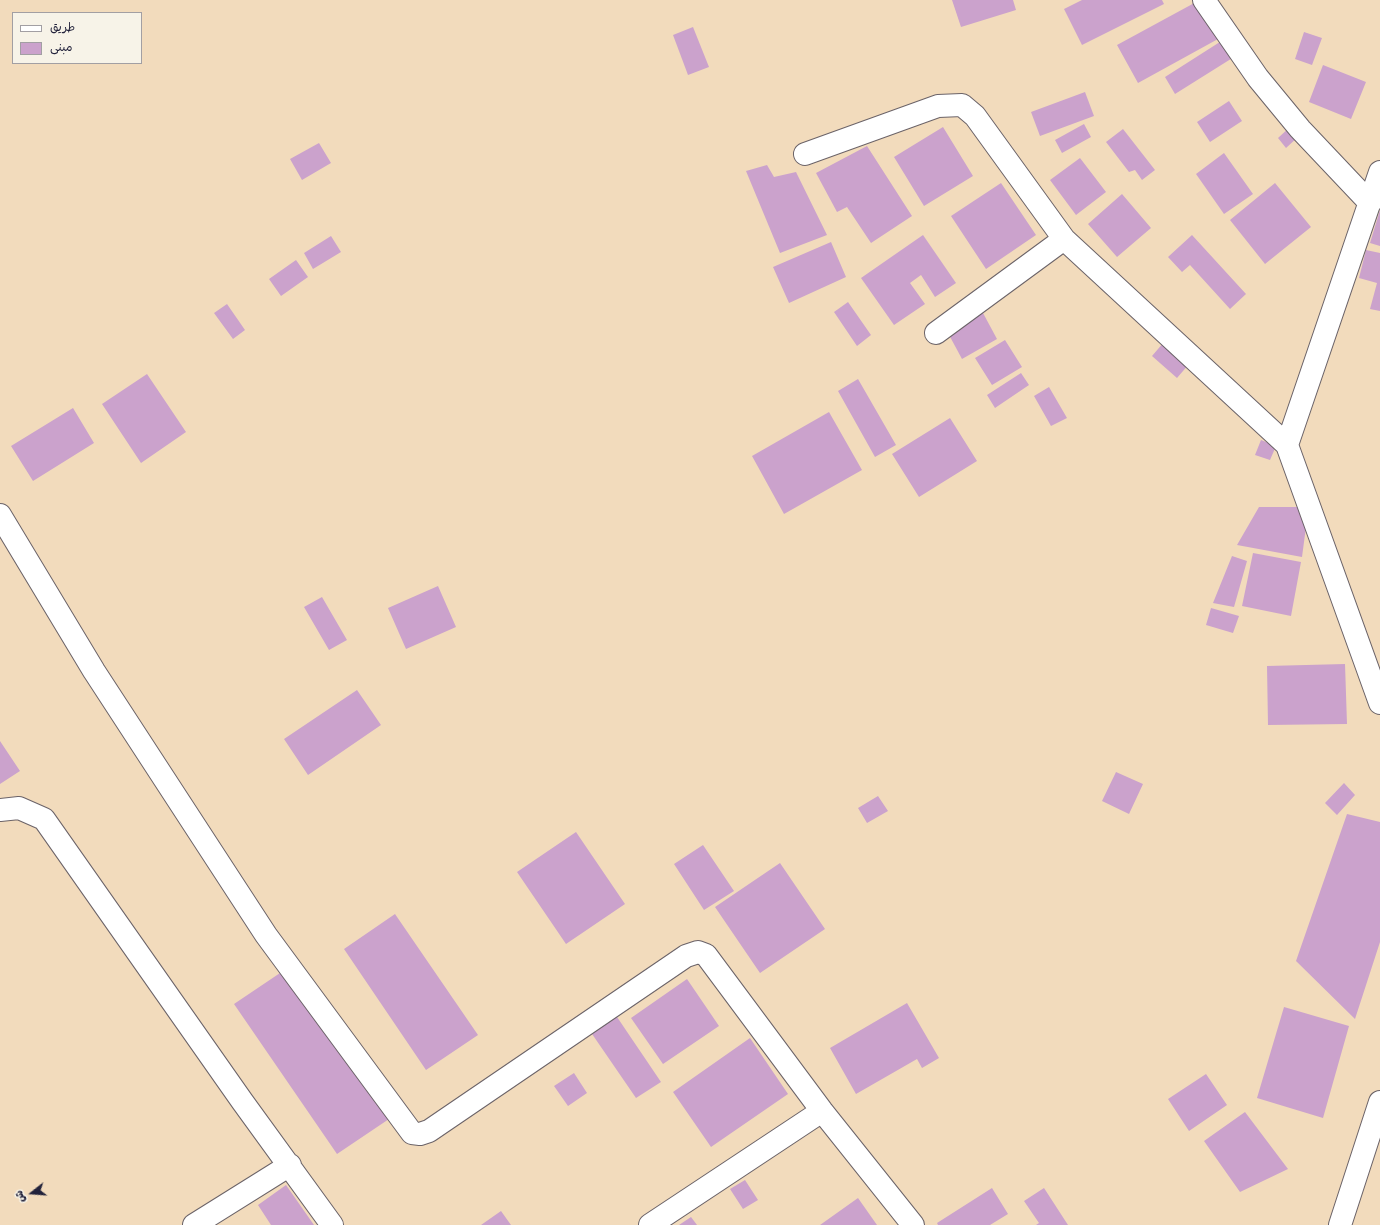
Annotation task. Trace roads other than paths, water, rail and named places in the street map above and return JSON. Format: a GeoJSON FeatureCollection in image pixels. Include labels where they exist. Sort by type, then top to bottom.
{"type":"FeatureCollection","features":[{"type":"Feature","properties":{"kind":"street"},"geometry":{"type":"LineString","coordinates":[[1204,0],[1258,78],[1295,124],[1370,203]]}},
{"type":"Feature","properties":{"kind":"street"},"geometry":{"type":"LineString","coordinates":[[805,154],[938,106],[962,105],[975,116],[1064,239],[1287,445],[1380,703]]}},
{"type":"Feature","properties":{"kind":"street"},"geometry":{"type":"LineString","coordinates":[[1287,445],[1380,172]]}},
{"type":"Feature","properties":{"kind":"street"},"geometry":{"type":"LineString","coordinates":[[936,333],[1064,239]]}},
{"type":"Feature","properties":{"kind":"street"},"geometry":{"type":"LineString","coordinates":[[0,515],[94,671],[266,935],[412,1132],[420,1134],[429,1131],[686,956],[698,952],[706,955],[822,1111],[913,1225]]}},
{"type":"Feature","properties":{"kind":"street"},"geometry":{"type":"LineString","coordinates":[[0,810],[19,808],[44,819],[242,1101],[290,1165],[332,1225]]}},
{"type":"Feature","properties":{"kind":"street"},"geometry":{"type":"LineString","coordinates":[[1340,1225],[1380,1102]]}},
{"type":"Feature","properties":{"kind":"street"},"geometry":{"type":"LineString","coordinates":[[650,1225],[822,1111]]}},
{"type":"Feature","properties":{"kind":"street"},"geometry":{"type":"LineString","coordinates":[[194,1225],[290,1165]]}}]}
